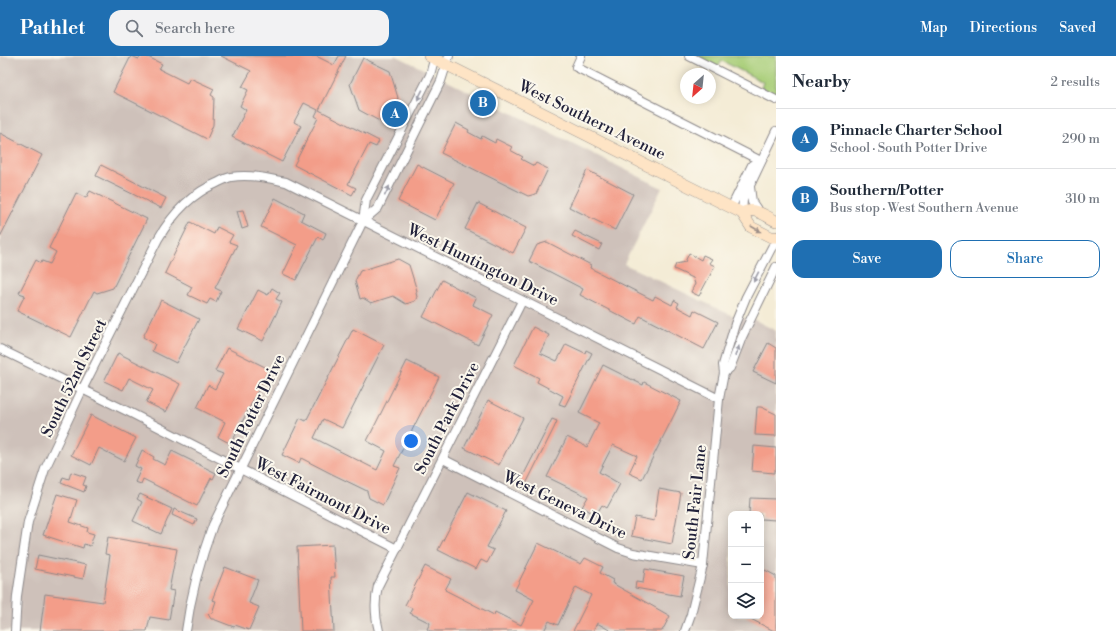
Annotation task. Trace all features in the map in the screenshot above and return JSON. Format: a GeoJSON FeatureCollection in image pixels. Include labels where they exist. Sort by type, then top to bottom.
{"type":"FeatureCollection","features":[{"type":"Feature","properties":{"kind":"main road","name":"West Southern Avenue"},"geometry":{"type":"LineString","coordinates":[[433,57],[448,60],[742,213],[751,227],[772,237],[776,237]]}},
{"type":"Feature","properties":{"kind":"main road","name":"West Southern Avenue"},"geometry":{"type":"LineString","coordinates":[[742,213],[752,209],[759,212]]}},
{"type":"Feature","properties":{"kind":"main road"},"geometry":{"type":"LineString","coordinates":[[759,212],[776,221]]}},
{"type":"Feature","properties":{"kind":"street"},"geometry":{"type":"LineString","coordinates":[[581,56],[576,68],[761,161]]}},
{"type":"Feature","properties":{"kind":"street"},"geometry":{"type":"LineString","coordinates":[[689,56],[776,100]]}},
{"type":"Feature","properties":{"kind":"street","name":"South Potter Drive"},"geometry":{"type":"LineString","coordinates":[[186,631],[190,600],[212,525],[363,221],[366,200],[430,75],[433,57]]}},
{"type":"Feature","properties":{"kind":"street","name":"South Potter Drive"},"geometry":{"type":"LineString","coordinates":[[363,221],[378,208],[441,81],[448,60]]}},
{"type":"Feature","properties":{"kind":"street"},"geometry":{"type":"LineString","coordinates":[[742,213],[743,200],[776,131]]}},
{"type":"Feature","properties":{"kind":"street"},"geometry":{"type":"LineString","coordinates":[[731,208],[752,165],[761,161]]}},
{"type":"Feature","properties":{"kind":"street","name":"West Huntington Drive"},"geometry":{"type":"LineString","coordinates":[[230,177],[259,177],[286,182],[719,399]]}},
{"type":"Feature","properties":{"kind":"street","name":"South 52nd Street"},"geometry":{"type":"LineString","coordinates":[[15,631],[16,596],[28,522],[45,469],[82,390],[158,240],[172,217],[196,194],[211,185],[230,177]]}},
{"type":"Feature","properties":{"kind":"street"},"geometry":{"type":"LineString","coordinates":[[750,187],[752,202],[759,212]]}},
{"type":"Feature","properties":{"kind":"street","name":"South Fair Lane"},"geometry":{"type":"LineString","coordinates":[[685,631],[693,607],[703,565],[719,399],[726,352],[739,314],[772,247],[776,244]]}},
{"type":"Feature","properties":{"kind":"street","name":"South Fair Lane"},"geometry":{"type":"LineString","coordinates":[[724,373],[730,368],[742,337],[776,267]]}},
{"type":"Feature","properties":{"kind":"street","name":"South Park Drive"},"geometry":{"type":"LineString","coordinates":[[379,631],[376,620],[375,597],[378,586],[522,301]]}},
{"type":"Feature","properties":{"kind":"street","name":"West Fairmont Drive"},"geometry":{"type":"LineString","coordinates":[[0,349],[397,549]]}},
{"type":"Feature","properties":{"kind":"street","name":"West Geneva Drive"},"geometry":{"type":"LineString","coordinates":[[443,459],[618,548],[633,553],[703,565]]}},
{"type":"Feature","properties":{"kind":"shaded area"},"geometry":{"type":"Polygon","coordinates":[[[0,56],[397,56],[662,188],[624,264],[733,316],[755,320],[776,331],[776,631],[0,631],[0,56]]]}},
{"type":"Feature","properties":{"kind":"green space"},"geometry":{"type":"Polygon","coordinates":[[[696,56],[776,56],[776,95],[761,88],[763,82],[722,61],[718,67],[696,56]]]}},
{"type":"Feature","properties":{"kind":"building"},"geometry":{"type":"Polygon","coordinates":[[[131,56],[139,59],[140,56],[146,56],[162,64],[159,69],[187,83],[190,78],[214,89],[211,95],[214,97],[213,125],[207,139],[113,92],[131,56]]]}},
{"type":"Feature","properties":{"kind":"building"},"geometry":{"type":"Polygon","coordinates":[[[221,56],[316,56],[334,65],[339,56],[346,56],[319,110],[379,141],[376,147],[369,144],[348,184],[356,188],[352,195],[294,165],[318,118],[315,116],[318,110],[304,103],[294,122],[301,126],[282,162],[232,137],[246,110],[240,106],[248,90],[242,87],[251,71],[221,56]]]}},
{"type":"Feature","properties":{"kind":"building"},"geometry":{"type":"Polygon","coordinates":[[[363,58],[390,71],[398,98],[385,124],[359,110],[350,84],[363,58]]]}},
{"type":"Feature","properties":{"kind":"building"},"geometry":{"type":"Polygon","coordinates":[[[456,123],[481,139],[482,136],[495,143],[496,139],[512,147],[510,150],[523,157],[521,159],[534,166],[536,163],[548,169],[536,194],[528,196],[441,153],[456,123]]]}},
{"type":"Feature","properties":{"kind":"building"},"geometry":{"type":"Polygon","coordinates":[[[0,133],[42,155],[0,237],[0,133]]]}},
{"type":"Feature","properties":{"kind":"building"},"geometry":{"type":"Polygon","coordinates":[[[417,164],[454,183],[435,220],[398,201],[417,164]]]}},
{"type":"Feature","properties":{"kind":"building"},"geometry":{"type":"Polygon","coordinates":[[[101,165],[166,198],[161,208],[96,176],[101,165]]]}},
{"type":"Feature","properties":{"kind":"building"},"geometry":{"type":"Polygon","coordinates":[[[587,170],[633,194],[615,230],[569,207],[587,170]]]}},
{"type":"Feature","properties":{"kind":"building"},"geometry":{"type":"Polygon","coordinates":[[[90,191],[147,219],[113,288],[97,293],[94,291],[71,337],[17,311],[25,295],[19,293],[36,260],[41,263],[42,261],[50,264],[56,252],[49,248],[76,193],[86,198],[90,191]]]}},
{"type":"Feature","properties":{"kind":"building"},"geometry":{"type":"Polygon","coordinates":[[[275,198],[304,213],[301,220],[326,233],[323,240],[318,237],[296,280],[283,274],[297,245],[261,227],[275,198]]]}},
{"type":"Feature","properties":{"kind":"building"},"geometry":{"type":"Polygon","coordinates":[[[478,203],[526,228],[513,253],[465,229],[478,203]]]}},
{"type":"Feature","properties":{"kind":"building"},"geometry":{"type":"Polygon","coordinates":[[[243,210],[248,227],[242,229],[237,211],[243,210]]]}},
{"type":"Feature","properties":{"kind":"building"},"geometry":{"type":"Polygon","coordinates":[[[190,222],[214,234],[217,227],[233,235],[229,242],[237,245],[215,288],[221,291],[216,302],[210,299],[207,304],[188,295],[192,287],[165,273],[190,222]]]}},
{"type":"Feature","properties":{"kind":"building"},"geometry":{"type":"Polygon","coordinates":[[[575,231],[602,244],[599,250],[572,236],[575,231]]]}},
{"type":"Feature","properties":{"kind":"building"},"geometry":{"type":"Polygon","coordinates":[[[547,242],[591,265],[590,268],[653,300],[655,296],[672,305],[674,300],[679,303],[677,307],[692,315],[694,310],[718,322],[704,349],[640,316],[636,324],[580,295],[583,289],[529,261],[537,245],[547,242]]]}},
{"type":"Feature","properties":{"kind":"building"},"geometry":{"type":"Polygon","coordinates":[[[689,253],[701,260],[703,255],[712,259],[709,263],[715,266],[699,296],[691,292],[695,284],[693,278],[674,269],[676,264],[685,262],[689,253]]]}},
{"type":"Feature","properties":{"kind":"building"},"geometry":{"type":"Polygon","coordinates":[[[398,259],[409,265],[417,291],[415,301],[406,304],[393,296],[371,303],[363,298],[360,299],[355,281],[360,271],[398,259]]]}},
{"type":"Feature","properties":{"kind":"building"},"geometry":{"type":"Polygon","coordinates":[[[442,280],[476,298],[473,305],[493,315],[478,345],[423,317],[442,280]]]}},
{"type":"Feature","properties":{"kind":"building"},"geometry":{"type":"Polygon","coordinates":[[[272,288],[280,293],[276,299],[282,302],[263,341],[238,329],[258,290],[268,295],[272,288]]]}},
{"type":"Feature","properties":{"kind":"building"},"geometry":{"type":"Polygon","coordinates":[[[161,300],[199,319],[176,363],[152,351],[155,344],[143,337],[161,300]]]}},
{"type":"Feature","properties":{"kind":"building"},"geometry":{"type":"Polygon","coordinates":[[[533,327],[549,335],[540,353],[557,361],[566,344],[585,353],[586,350],[592,353],[565,406],[559,404],[563,396],[537,382],[539,378],[514,365],[533,327]]]}},
{"type":"Feature","properties":{"kind":"building"},"geometry":{"type":"Polygon","coordinates":[[[353,329],[384,345],[342,428],[323,419],[314,438],[377,470],[386,451],[367,441],[407,361],[439,377],[394,466],[400,468],[383,505],[369,498],[367,491],[301,458],[299,463],[282,455],[300,418],[306,421],[353,329]]]}},
{"type":"Feature","properties":{"kind":"building"},"geometry":{"type":"Polygon","coordinates":[[[768,343],[776,348],[776,383],[753,372],[768,343]]]}},
{"type":"Feature","properties":{"kind":"building"},"geometry":{"type":"Polygon","coordinates":[[[227,348],[269,369],[231,444],[218,437],[225,422],[197,408],[208,385],[215,389],[223,374],[215,371],[227,348]]]}},
{"type":"Feature","properties":{"kind":"building"},"geometry":{"type":"Polygon","coordinates":[[[118,353],[180,384],[166,412],[146,402],[153,390],[129,378],[123,390],[104,381],[118,353]]]}},
{"type":"Feature","properties":{"kind":"building"},"geometry":{"type":"Polygon","coordinates":[[[603,365],[643,385],[644,382],[681,401],[642,479],[629,473],[637,456],[613,445],[599,472],[620,484],[607,508],[602,505],[596,515],[582,507],[588,497],[547,477],[567,437],[587,447],[599,423],[579,413],[603,365]]]}},
{"type":"Feature","properties":{"kind":"building"},"geometry":{"type":"Polygon","coordinates":[[[488,400],[523,418],[499,465],[464,448],[488,400]]]}},
{"type":"Feature","properties":{"kind":"building"},"geometry":{"type":"Polygon","coordinates":[[[757,407],[761,407],[776,414],[776,436],[755,435],[757,407]]]}},
{"type":"Feature","properties":{"kind":"building"},"geometry":{"type":"Polygon","coordinates":[[[91,415],[136,438],[124,461],[99,448],[91,465],[71,455],[91,415]]]}},
{"type":"Feature","properties":{"kind":"building"},"geometry":{"type":"Polygon","coordinates":[[[552,419],[557,421],[526,484],[520,482],[552,419]]]}},
{"type":"Feature","properties":{"kind":"building"},"geometry":{"type":"Polygon","coordinates":[[[754,446],[776,448],[776,470],[774,470],[774,473],[752,471],[754,446]]]}},
{"type":"Feature","properties":{"kind":"building"},"geometry":{"type":"Polygon","coordinates":[[[142,450],[154,457],[153,459],[165,465],[172,451],[216,473],[213,479],[211,478],[197,506],[143,479],[141,484],[135,482],[141,469],[135,466],[142,450]]]}},
{"type":"Feature","properties":{"kind":"building"},"geometry":{"type":"Polygon","coordinates":[[[71,472],[86,477],[83,485],[86,486],[84,492],[61,483],[63,477],[69,479],[71,472]]]}},
{"type":"Feature","properties":{"kind":"building"},"geometry":{"type":"Polygon","coordinates":[[[659,489],[681,493],[672,544],[631,536],[635,517],[654,521],[659,489]]]}},
{"type":"Feature","properties":{"kind":"building"},"geometry":{"type":"Polygon","coordinates":[[[468,492],[506,511],[487,547],[494,550],[487,563],[481,560],[476,569],[438,550],[468,492]]]}},
{"type":"Feature","properties":{"kind":"building"},"geometry":{"type":"Polygon","coordinates":[[[57,494],[77,500],[70,522],[88,528],[87,532],[94,534],[90,546],[84,544],[83,548],[43,535],[57,494]]]}},
{"type":"Feature","properties":{"kind":"building"},"geometry":{"type":"Polygon","coordinates":[[[140,494],[172,509],[161,534],[133,521],[142,502],[137,499],[140,494]]]}},
{"type":"Feature","properties":{"kind":"building"},"geometry":{"type":"Polygon","coordinates":[[[750,498],[776,499],[776,520],[764,519],[764,511],[749,511],[750,498]]]}},
{"type":"Feature","properties":{"kind":"building"},"geometry":{"type":"Polygon","coordinates":[[[174,509],[197,519],[194,525],[172,515],[174,509]]]}},
{"type":"Feature","properties":{"kind":"building"},"geometry":{"type":"Polygon","coordinates":[[[108,537],[177,549],[169,590],[174,591],[169,620],[150,617],[147,631],[40,631],[45,594],[103,602],[110,555],[105,554],[108,537]]]}},
{"type":"Feature","properties":{"kind":"building"},"geometry":{"type":"Polygon","coordinates":[[[538,543],[581,564],[585,558],[603,567],[600,573],[613,580],[612,583],[670,616],[662,631],[611,631],[597,623],[593,631],[573,631],[591,595],[576,587],[558,625],[549,621],[544,631],[430,631],[427,629],[430,623],[410,613],[412,608],[405,605],[425,566],[451,579],[445,590],[494,615],[495,612],[521,625],[534,600],[515,590],[538,543]]]}},
{"type":"Feature","properties":{"kind":"building"},"geometry":{"type":"Polygon","coordinates":[[[333,545],[335,577],[331,577],[334,631],[301,631],[297,547],[333,545]]]}},
{"type":"Feature","properties":{"kind":"building"},"geometry":{"type":"Polygon","coordinates":[[[38,555],[86,565],[83,579],[35,569],[38,555]]]}},
{"type":"Feature","properties":{"kind":"building"},"geometry":{"type":"Polygon","coordinates":[[[225,567],[258,580],[249,603],[259,607],[249,630],[235,625],[234,627],[211,619],[208,614],[212,613],[216,601],[212,600],[225,567]]]}},
{"type":"Feature","properties":{"kind":"building"},"geometry":{"type":"Polygon","coordinates":[[[645,569],[684,576],[680,596],[635,588],[636,582],[643,583],[645,569]]]}},
{"type":"Feature","properties":{"kind":"building"},"geometry":{"type":"Polygon","coordinates":[[[765,570],[776,576],[776,631],[751,619],[764,619],[765,570]]]}},
{"type":"Feature","properties":{"kind":"place","name":"Southern/Potter"},"geometry":{"type":"Point","coordinates":[483,103]}},
{"type":"Feature","properties":{"kind":"place","name":"Pinnacle Charter School"},"geometry":{"type":"Point","coordinates":[395,114]}}]}
